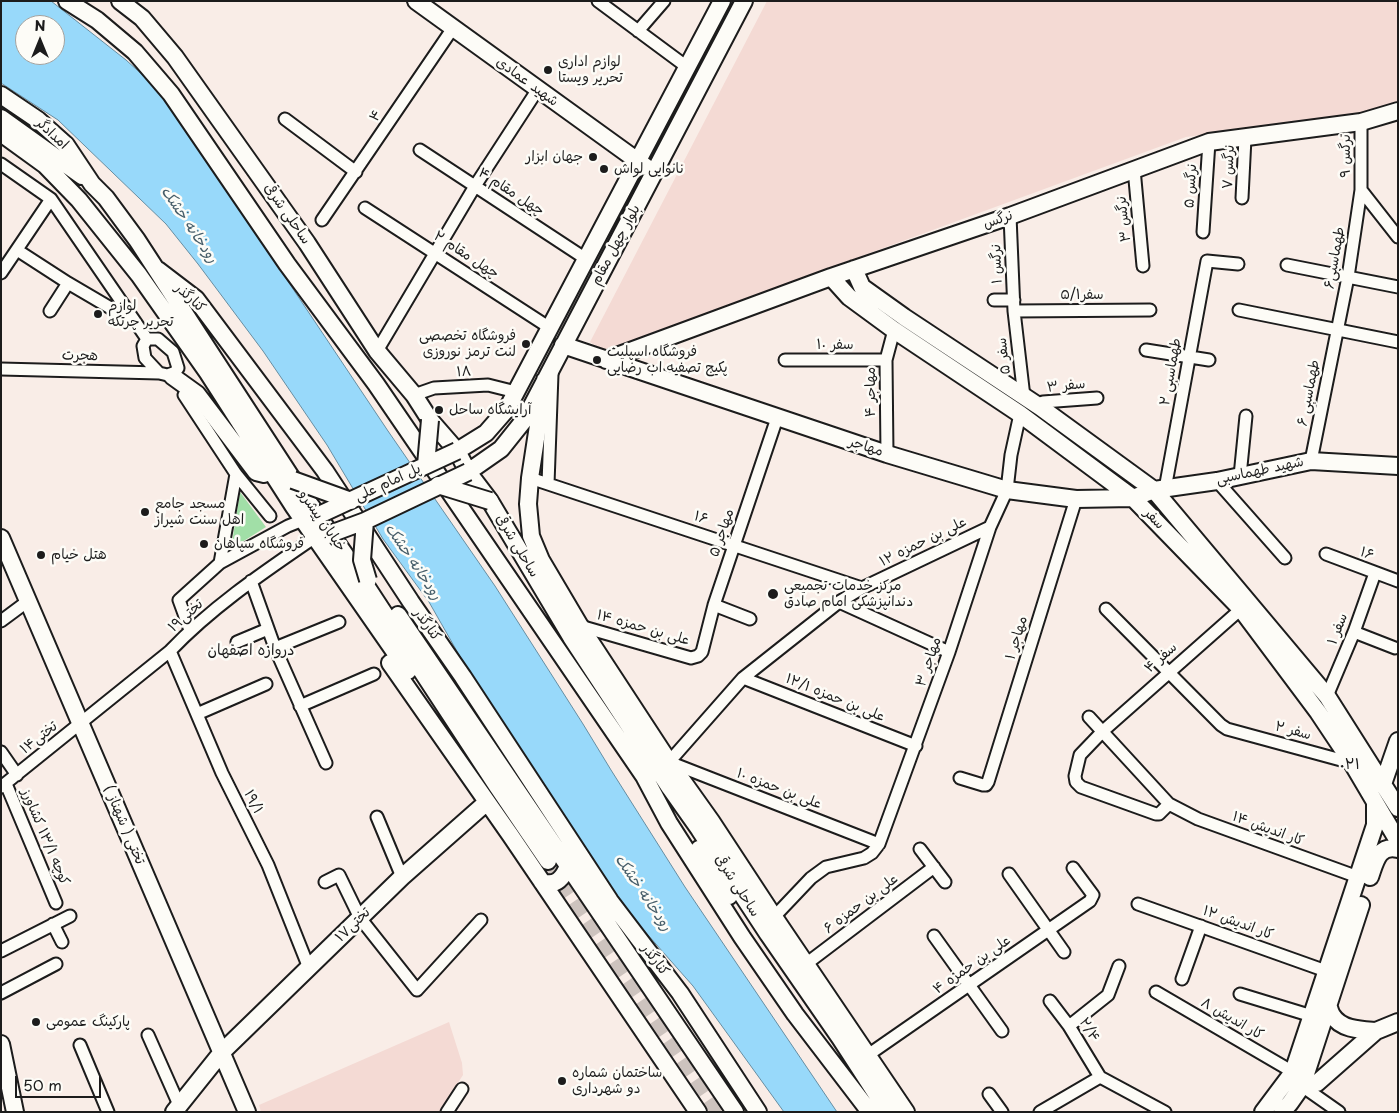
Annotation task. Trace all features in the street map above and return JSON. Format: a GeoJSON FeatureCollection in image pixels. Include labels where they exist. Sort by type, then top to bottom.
{"type":"FeatureCollection","features":[{"type":"Feature","properties":{"kind":"main road"},"geometry":{"type":"LineString","coordinates":[[66,1],[97,20],[135,52],[171,94],[287,264],[376,384],[443,486],[644,776],[669,824],[795,1014],[870,1112]]}},
{"type":"Feature","properties":{"kind":"main road","name":"ساحلی شرقی"},"geometry":{"type":"LineString","coordinates":[[120,1],[142,18],[175,57],[307,243],[376,351],[414,395],[430,420],[457,451],[468,472],[490,501],[581,654],[888,1112]]}},
{"type":"Feature","properties":{"kind":"main road","name":"شهید عمادی"},"geometry":{"type":"LineString","coordinates":[[416,1],[654,173]]}},
{"type":"Feature","properties":{"kind":"main road"},"geometry":{"type":"LineString","coordinates":[[724,1],[742,5]]}},
{"type":"Feature","properties":{"kind":"main road","name":"بلوار چهل مقام"},"geometry":{"type":"LineString","coordinates":[[457,451],[486,433],[506,409],[724,1]]}},
{"type":"Feature","properties":{"kind":"main road","name":"بلوار چهل مقام"},"geometry":{"type":"LineString","coordinates":[[468,472],[501,448],[525,418],[742,5]]}},
{"type":"Feature","properties":{"kind":"main road","name":"امدادگر"},"geometry":{"type":"LineString","coordinates":[[1,95],[38,120],[66,145],[92,184]]}},
{"type":"Feature","properties":{"kind":"main road","name":"نرگس"},"geometry":{"type":"LineString","coordinates":[[606,360],[831,277],[1010,216],[1209,142],[1361,122],[1398,112]]}},
{"type":"Feature","properties":{"kind":"main road"},"geometry":{"type":"LineString","coordinates":[[1,118],[92,184]]}},
{"type":"Feature","properties":{"kind":"main road","name":"خیابان پیشرو"},"geometry":{"type":"LineString","coordinates":[[1,133],[45,165],[80,200],[138,275],[208,373],[270,471],[311,518]]}},
{"type":"Feature","properties":{"kind":"main road","name":"خیابان پیشرو"},"geometry":{"type":"LineString","coordinates":[[92,184],[111,205],[158,270],[293,480],[311,518],[322,535],[491,777],[544,870]]}},
{"type":"Feature","properties":{"kind":"main road","name":"سفر"},"geometry":{"type":"LineString","coordinates":[[854,269],[856,292],[894,330],[1020,414],[1133,498],[1241,609],[1318,712],[1352,763],[1398,841]]}},
{"type":"Feature","properties":{"kind":"main road","name":"کنارگذر"},"geometry":{"type":"LineString","coordinates":[[158,270],[196,299],[325,471],[610,901],[680,994]]}},
{"type":"Feature","properties":{"kind":"main road","name":"سفر"},"geometry":{"type":"LineString","coordinates":[[831,277],[1040,407],[1159,490],[1328,696],[1398,808]]}},
{"type":"Feature","properties":{"kind":"main road","name":"مهاجر"},"geometry":{"type":"LineString","coordinates":[[563,345],[887,454],[1007,490],[1076,499],[1133,498]]}},
{"type":"Feature","properties":{"kind":"main road"},"geometry":{"type":"LineString","coordinates":[[165,375],[197,394],[256,472],[264,474],[270,471]]}},
{"type":"Feature","properties":{"kind":"main road","name":"ساحلی شرقی"},"geometry":{"type":"LineString","coordinates":[[545,380],[530,478],[528,504],[531,536],[541,560],[580,626],[669,762],[711,821],[774,918],[906,1112]]}},
{"type":"Feature","properties":{"kind":"main road"},"geometry":{"type":"LineString","coordinates":[[426,465],[430,420]]}},
{"type":"Feature","properties":{"kind":"main road","name":"پل امام علی"},"geometry":{"type":"LineString","coordinates":[[311,518],[457,451]]}},
{"type":"Feature","properties":{"kind":"main road","name":"شهید طهماسبی"},"geometry":{"type":"LineString","coordinates":[[1133,498],[1159,490],[1217,481],[1311,461],[1398,466]]}},
{"type":"Feature","properties":{"kind":"main road","name":"پل امام علی"},"geometry":{"type":"LineString","coordinates":[[322,535],[365,521],[443,486],[468,472]]}},
{"type":"Feature","properties":{"kind":"main road"},"geometry":{"type":"LineString","coordinates":[[293,480],[351,501]]}},
{"type":"Feature","properties":{"kind":"main road"},"geometry":{"type":"LineString","coordinates":[[443,486],[490,501]]}},
{"type":"Feature","properties":{"kind":"main road"},"geometry":{"type":"LineString","coordinates":[[365,521],[362,560],[368,580]]}},
{"type":"Feature","properties":{"kind":"main road","name":"تختی ( شهناز )"},"geometry":{"type":"LineString","coordinates":[[1,538],[247,1112]]}},
{"type":"Feature","properties":{"kind":"main road"},"geometry":{"type":"LineString","coordinates":[[568,866],[563,877],[559,881],[550,884],[544,870],[487,802],[353,608],[349,573],[368,580],[382,591],[735,1112]]}},
{"type":"Feature","properties":{"kind":"main road"},"geometry":{"type":"LineString","coordinates":[[1383,784],[1398,741]]}},
{"type":"Feature","properties":{"kind":"main road"},"geometry":{"type":"LineString","coordinates":[[644,776],[671,804],[782,978],[812,1013],[840,1038]]}},
{"type":"Feature","properties":{"kind":"main road","name":"تختی۱۷"},"geometry":{"type":"LineString","coordinates":[[177,1109],[222,1052],[402,877],[487,802]]}},
{"type":"Feature","properties":{"kind":"main road"},"geometry":{"type":"LineString","coordinates":[[1263,1112],[1298,1079],[1312,1016],[1375,825],[1375,804]]}},
{"type":"Feature","properties":{"kind":"main road"},"geometry":{"type":"LineString","coordinates":[[1282,1112],[1290,1104],[1328,1004],[1376,858],[1381,851],[1387,848],[1398,849]]}},
{"type":"Feature","properties":{"kind":"main road"},"geometry":{"type":"LineString","coordinates":[[544,870],[554,900],[698,1112]]}},
{"type":"Feature","properties":{"kind":"main road"},"geometry":{"type":"LineString","coordinates":[[554,900],[563,887],[578,881]]}},
{"type":"Feature","properties":{"kind":"main road"},"geometry":{"type":"LineString","coordinates":[[680,994],[696,1032],[749,1112]]}},
{"type":"Feature","properties":{"kind":"main road"},"geometry":{"type":"LineString","coordinates":[[680,994],[758,1112]]}},
{"type":"Feature","properties":{"kind":"main road"},"geometry":{"type":"LineString","coordinates":[[1328,1004],[1331,1015],[1344,1026],[1356,1030],[1376,1031]]}},
{"type":"Feature","properties":{"kind":"main road"},"geometry":{"type":"LineString","coordinates":[[1298,1079],[1317,1083],[1376,1031],[1398,1022]]}},
{"type":"Feature","properties":{"kind":"main road"},"geometry":{"type":"LineString","coordinates":[[1,1044],[15,1112]]}},
{"type":"Feature","properties":{"kind":"street"},"geometry":{"type":"LineString","coordinates":[[598,1],[688,67]]}},
{"type":"Feature","properties":{"kind":"street"},"geometry":{"type":"LineString","coordinates":[[638,31],[664,1]]}},
{"type":"Feature","properties":{"kind":"street","name":"۴"},"geometry":{"type":"LineString","coordinates":[[322,220],[454,28]]}},
{"type":"Feature","properties":{"kind":"street"},"geometry":{"type":"LineString","coordinates":[[376,351],[475,186],[538,89]]}},
{"type":"Feature","properties":{"kind":"street"},"geometry":{"type":"LineString","coordinates":[[285,119],[356,172]]}},
{"type":"Feature","properties":{"kind":"street","name":"۹ نرگس"},"geometry":{"type":"LineString","coordinates":[[1361,122],[1361,190]]}},
{"type":"Feature","properties":{"kind":"street","name":"۷ نرگس"},"geometry":{"type":"LineString","coordinates":[[1242,198],[1245,138]]}},
{"type":"Feature","properties":{"kind":"street","name":"۵ نرگس"},"geometry":{"type":"LineString","coordinates":[[1203,232],[1209,142]]}},
{"type":"Feature","properties":{"kind":"street","name":"چهل مقام ۴"},"geometry":{"type":"LineString","coordinates":[[420,150],[586,259]]}},
{"type":"Feature","properties":{"kind":"street"},"geometry":{"type":"LineString","coordinates":[[1,164],[51,200],[146,339]]}},
{"type":"Feature","properties":{"kind":"street","name":"۳ نرگس"},"geometry":{"type":"LineString","coordinates":[[1134,169],[1143,266]]}},
{"type":"Feature","properties":{"kind":"street"},"geometry":{"type":"LineString","coordinates":[[1361,190],[1398,236]]}},
{"type":"Feature","properties":{"kind":"street","name":"۶طهماسبی"},"geometry":{"type":"LineString","coordinates":[[1336,331],[1348,277],[1361,190]]}},
{"type":"Feature","properties":{"kind":"street"},"geometry":{"type":"LineString","coordinates":[[1,273],[51,200]]}},
{"type":"Feature","properties":{"kind":"street","name":"چهل مقام ۲"},"geometry":{"type":"LineString","coordinates":[[365,208],[550,328]]}},
{"type":"Feature","properties":{"kind":"street","name":"۱ نرگس"},"geometry":{"type":"LineString","coordinates":[[1010,216],[1014,305]]}},
{"type":"Feature","properties":{"kind":"street"},"geometry":{"type":"LineString","coordinates":[[17,250],[68,284],[135,322]]}},
{"type":"Feature","properties":{"kind":"street","name":"۲ طهماسبی"},"geometry":{"type":"LineString","coordinates":[[1159,490],[1190,357],[1207,261],[1238,264]]}},
{"type":"Feature","properties":{"kind":"street"},"geometry":{"type":"LineString","coordinates":[[1287,265],[1398,287]]}},
{"type":"Feature","properties":{"kind":"street"},"geometry":{"type":"LineString","coordinates":[[50,311],[68,284]]}},
{"type":"Feature","properties":{"kind":"street","name":"۵/۱سفر"},"geometry":{"type":"LineString","coordinates":[[994,300],[1014,305],[1150,310]]}},
{"type":"Feature","properties":{"kind":"street","name":"۵ سفر"},"geometry":{"type":"LineString","coordinates":[[1014,305],[1024,397]]}},
{"type":"Feature","properties":{"kind":"street"},"geometry":{"type":"LineString","coordinates":[[1239,310],[1398,342]]}},
{"type":"Feature","properties":{"kind":"street","name":"۴ مهاجر"},"geometry":{"type":"LineString","coordinates":[[887,454],[886,360],[894,330]]}},
{"type":"Feature","properties":{"kind":"street","name":"۶ طهماسبی"},"geometry":{"type":"LineString","coordinates":[[1311,461],[1336,331]]}},
{"type":"Feature","properties":{"kind":"street"},"geometry":{"type":"LineString","coordinates":[[146,339],[158,339],[173,352],[178,368],[165,375],[145,358],[143,346],[146,339]]}},
{"type":"Feature","properties":{"kind":"street"},"geometry":{"type":"LineString","coordinates":[[1146,350],[1209,360]]}},
{"type":"Feature","properties":{"kind":"street","name":"۱۰ سفر"},"geometry":{"type":"LineString","coordinates":[[785,360],[886,360]]}},
{"type":"Feature","properties":{"kind":"street"},"geometry":{"type":"LineString","coordinates":[[548,484],[553,365]]}},
{"type":"Feature","properties":{"kind":"street","name":"هجرت"},"geometry":{"type":"LineString","coordinates":[[1,370],[165,375]]}},
{"type":"Feature","properties":{"kind":"street","name":"۱۸"},"geometry":{"type":"LineString","coordinates":[[414,395],[434,388],[488,386],[516,392]]}},
{"type":"Feature","properties":{"kind":"street"},"geometry":{"type":"LineString","coordinates":[[184,395],[236,474],[270,516]]}},
{"type":"Feature","properties":{"kind":"street","name":"۳ سفر"},"geometry":{"type":"LineString","coordinates":[[1040,407],[1043,402],[1097,398]]}},
{"type":"Feature","properties":{"kind":"street","name":"۳ مهاجر"},"geometry":{"type":"LineString","coordinates":[[878,844],[916,746],[990,527],[1007,490],[1011,455],[1020,414]]}},
{"type":"Feature","properties":{"kind":"street"},"geometry":{"type":"LineString","coordinates":[[1240,476],[1246,416]]}},
{"type":"Feature","properties":{"kind":"street","name":"۵ مهاجر"},"geometry":{"type":"LineString","coordinates":[[698,656],[702,652],[714,605],[777,418]]}},
{"type":"Feature","properties":{"kind":"street"},"geometry":{"type":"LineString","coordinates":[[220,562],[236,474]]}},
{"type":"Feature","properties":{"kind":"street","name":"۱۶"},"geometry":{"type":"LineString","coordinates":[[530,478],[734,544],[862,588]]}},
{"type":"Feature","properties":{"kind":"street"},"geometry":{"type":"LineString","coordinates":[[1217,481],[1285,558]]}},
{"type":"Feature","properties":{"kind":"street","name":"۱ مهاجر"},"geometry":{"type":"LineString","coordinates":[[960,778],[986,785],[1076,499]]}},
{"type":"Feature","properties":{"kind":"street"},"geometry":{"type":"LineString","coordinates":[[190,630],[179,600],[220,562],[288,526],[311,518]]}},
{"type":"Feature","properties":{"kind":"street","name":"۱۲ علی بن حمزه"},"geometry":{"type":"LineString","coordinates":[[669,762],[743,678],[839,602],[862,588],[990,527]]}},
{"type":"Feature","properties":{"kind":"street","name":"تختی۱۹"},"geometry":{"type":"LineString","coordinates":[[81,724],[170,651],[190,630],[251,581],[322,535]]}},
{"type":"Feature","properties":{"kind":"street","name":"۱۶"},"geometry":{"type":"LineString","coordinates":[[1326,554],[1398,581]]}},
{"type":"Feature","properties":{"kind":"street","name":"۱ سفر"},"geometry":{"type":"LineString","coordinates":[[1328,696],[1375,573]]}},
{"type":"Feature","properties":{"kind":"street"},"geometry":{"type":"LineString","coordinates":[[251,581],[275,648],[326,763]]}},
{"type":"Feature","properties":{"kind":"street"},"geometry":{"type":"LineString","coordinates":[[1,621],[28,601]]}},
{"type":"Feature","properties":{"kind":"street"},"geometry":{"type":"LineString","coordinates":[[839,602],[949,652]]}},
{"type":"Feature","properties":{"kind":"street"},"geometry":{"type":"LineString","coordinates":[[714,605],[750,619]]}},
{"type":"Feature","properties":{"kind":"street"},"geometry":{"type":"LineString","coordinates":[[1106,609],[1168,673]]}},
{"type":"Feature","properties":{"kind":"street","name":"۴ سفر"},"geometry":{"type":"LineString","coordinates":[[1169,804],[1159,814],[1156,814],[1081,787],[1076,782],[1075,776],[1080,755],[1103,731],[1241,609]]}},
{"type":"Feature","properties":{"kind":"street"},"geometry":{"type":"LineString","coordinates":[[275,648],[339,622]]}},
{"type":"Feature","properties":{"kind":"street","name":"۱۴ علی بن حمزه"},"geometry":{"type":"LineString","coordinates":[[580,626],[691,658],[698,656]]}},
{"type":"Feature","properties":{"kind":"street"},"geometry":{"type":"LineString","coordinates":[[237,642],[268,629]]}},
{"type":"Feature","properties":{"kind":"street"},"geometry":{"type":"LineString","coordinates":[[1354,632],[1395,648]]}},
{"type":"Feature","properties":{"kind":"street","name":"۱۹/۱"},"geometry":{"type":"LineString","coordinates":[[170,651],[222,773],[268,865],[309,968]]}},
{"type":"Feature","properties":{"kind":"street","name":"۲ سفر"},"geometry":{"type":"LineString","coordinates":[[1168,673],[1221,726],[1227,729],[1352,763]]}},
{"type":"Feature","properties":{"kind":"street"},"geometry":{"type":"LineString","coordinates":[[300,706],[374,674]]}},
{"type":"Feature","properties":{"kind":"street","name":"۱۲/۱ علی بن حمزه"},"geometry":{"type":"LineString","coordinates":[[743,678],[916,746]]}},
{"type":"Feature","properties":{"kind":"street"},"geometry":{"type":"LineString","coordinates":[[197,714],[266,684]]}},
{"type":"Feature","properties":{"kind":"street"},"geometry":{"type":"LineString","coordinates":[[1089,717],[1169,804]]}},
{"type":"Feature","properties":{"kind":"street","name":"تختی۱۴"},"geometry":{"type":"LineString","coordinates":[[3,785],[81,724]]}},
{"type":"Feature","properties":{"kind":"street"},"geometry":{"type":"LineString","coordinates":[[1,752],[16,775]]}},
{"type":"Feature","properties":{"kind":"street","name":"۱۰ علی بن حمزه"},"geometry":{"type":"LineString","coordinates":[[669,762],[878,844]]}},
{"type":"Feature","properties":{"kind":"street","name":"کوچه ۱۳/۱ کشاورز"},"geometry":{"type":"LineString","coordinates":[[3,785],[56,903]]}},
{"type":"Feature","properties":{"kind":"street","name":"۱۴ کار اندیش"},"geometry":{"type":"LineString","coordinates":[[1169,804],[1198,819],[1358,877]]}},
{"type":"Feature","properties":{"kind":"street"},"geometry":{"type":"LineString","coordinates":[[377,817],[402,877]]}},
{"type":"Feature","properties":{"kind":"street"},"geometry":{"type":"LineString","coordinates":[[774,918],[811,878],[826,867],[864,858],[872,854],[878,844]]}},
{"type":"Feature","properties":{"kind":"street"},"geometry":{"type":"LineString","coordinates":[[920,849],[946,882]]}},
{"type":"Feature","properties":{"kind":"street","name":"۶ علی بن حمزه"},"geometry":{"type":"LineString","coordinates":[[806,964],[934,867]]}},
{"type":"Feature","properties":{"kind":"street","name":"۴ علی بن حمزه"},"geometry":{"type":"LineString","coordinates":[[868,1055],[1092,898],[1092,895],[1073,868]]}},
{"type":"Feature","properties":{"kind":"street"},"geometry":{"type":"LineString","coordinates":[[1009,874],[1064,952]]}},
{"type":"Feature","properties":{"kind":"street"},"geometry":{"type":"LineString","coordinates":[[325,882],[339,875],[360,918],[417,990],[481,920]]}},
{"type":"Feature","properties":{"kind":"street","name":"۱۲ کار اندیش"},"geometry":{"type":"LineString","coordinates":[[1138,904],[1326,972]]}},
{"type":"Feature","properties":{"kind":"street"},"geometry":{"type":"LineString","coordinates":[[1,951],[70,916]]}},
{"type":"Feature","properties":{"kind":"street"},"geometry":{"type":"LineString","coordinates":[[53,924],[62,942]]}},
{"type":"Feature","properties":{"kind":"street"},"geometry":{"type":"LineString","coordinates":[[1182,979],[1202,926]]}},
{"type":"Feature","properties":{"kind":"street"},"geometry":{"type":"LineString","coordinates":[[934,936],[1002,1031]]}},
{"type":"Feature","properties":{"kind":"street"},"geometry":{"type":"LineString","coordinates":[[1,993],[56,964]]}},
{"type":"Feature","properties":{"kind":"street"},"geometry":{"type":"LineString","coordinates":[[1069,1026],[1108,995],[1119,966]]}},
{"type":"Feature","properties":{"kind":"street","name":"۸ کار اندیش"},"geometry":{"type":"LineString","coordinates":[[1156,992],[1298,1079],[1339,1112]]}},
{"type":"Feature","properties":{"kind":"street"},"geometry":{"type":"LineString","coordinates":[[1240,994],[1312,1016]]}},
{"type":"Feature","properties":{"kind":"street","name":"۲/۴"},"geometry":{"type":"LineString","coordinates":[[1050,1000],[1069,1026],[1100,1077]]}},
{"type":"Feature","properties":{"kind":"street"},"geometry":{"type":"LineString","coordinates":[[148,1035],[177,1109]]}},
{"type":"Feature","properties":{"kind":"street"},"geometry":{"type":"LineString","coordinates":[[80,1045],[108,1112]]}},
{"type":"Feature","properties":{"kind":"street"},"geometry":{"type":"LineString","coordinates":[[1046,1110],[1100,1077],[1165,1112]]}},
{"type":"Feature","properties":{"kind":"street"},"geometry":{"type":"LineString","coordinates":[[447,1112],[462,1089]]}},
{"type":"Feature","properties":{"kind":"street"},"geometry":{"type":"LineString","coordinates":[[989,1094],[1002,1112]]}},
{"type":"Feature","properties":{"kind":"shaded area"},"geometry":{"type":"Polygon","coordinates":[[[767,1],[1398,1],[1398,106],[1376,112],[1186,137],[603,351],[590,342],[767,1]]]}},
{"type":"Feature","properties":{"kind":"shaded area"},"geometry":{"type":"Polygon","coordinates":[[[449,1022],[462,1063],[463,1075],[439,1112],[261,1112],[259,1105],[449,1022]]]}},
{"type":"Feature","properties":{"kind":"green space"},"geometry":{"type":"Polygon","coordinates":[[[240,492],[266,527],[231,549],[240,492]]]}},
{"type":"Feature","properties":{"kind":"water","name":"رودخانه خشک"},"geometry":{"type":"Polygon","coordinates":[[[1,1],[51,1],[126,60],[156,87],[495,586],[685,887],[837,1112],[784,1112],[693,986],[618,901],[487,704],[429,602],[383,539],[327,445],[263,351],[166,224],[58,120],[1,83],[1,1]]]}},
{"type":"Feature","properties":{"kind":"tunnel"},"geometry":{"type":"LineString","coordinates":[[548,861],[719,1112]]}},
{"type":"Feature","properties":{"kind":"place","name":"لوازم اداری تحریر ویستا"},"geometry":{"type":"Point","coordinates":[548,70]}},
{"type":"Feature","properties":{"kind":"place","name":"جهان ابزار"},"geometry":{"type":"Point","coordinates":[593,157]}},
{"type":"Feature","properties":{"kind":"place","name":"نانوایی لواش"},"geometry":{"type":"Point","coordinates":[604,169]}},
{"type":"Feature","properties":{"kind":"place","name":"لوازم تحریر چرتکه"},"geometry":{"type":"Point","coordinates":[98,314]}},
{"type":"Feature","properties":{"kind":"place","name":"فروشگاه تخصصی لنت ترمز نوروزی"},"geometry":{"type":"Point","coordinates":[526,344]}},
{"type":"Feature","properties":{"kind":"place","name":"فروشگاه اسپلیت پکیج تصفیه اب رضایی"},"geometry":{"type":"Point","coordinates":[597,360]}},
{"type":"Feature","properties":{"kind":"place","name":"آرایشگاه ساحل"},"geometry":{"type":"Point","coordinates":[439,410]}},
{"type":"Feature","properties":{"kind":"place","name":"مسجد جامع اهل سنت شیراز"},"geometry":{"type":"Point","coordinates":[145,512]}},
{"type":"Feature","properties":{"kind":"place","name":"فروشگاه سپاهان"},"geometry":{"type":"Point","coordinates":[204,544]}},
{"type":"Feature","properties":{"kind":"place","name":"هتل خیام"},"geometry":{"type":"Point","coordinates":[41,555]}},
{"type":"Feature","properties":{"kind":"place","name":"مرکز خدمات تجمیعی دندانپزشکی امام صادق"},"geometry":{"type":"Point","coordinates":[773,594]}},
{"type":"Feature","properties":{"kind":"place","name":"پارکینگ عمومی"},"geometry":{"type":"Point","coordinates":[36,1022]}},
{"type":"Feature","properties":{"kind":"place","name":"ساختمان شماره دو شهرداری"},"geometry":{"type":"Point","coordinates":[562,1081]}},
{"type":"Feature","properties":{"kind":"district","name":"دروازه اصفهان"},"geometry":{"type":"Point","coordinates":[251,651]}},
{"type":"Feature","properties":{"kind":"district","name":"۰۲۱"},"geometry":{"type":"Point","coordinates":[1350,765]}}]}
